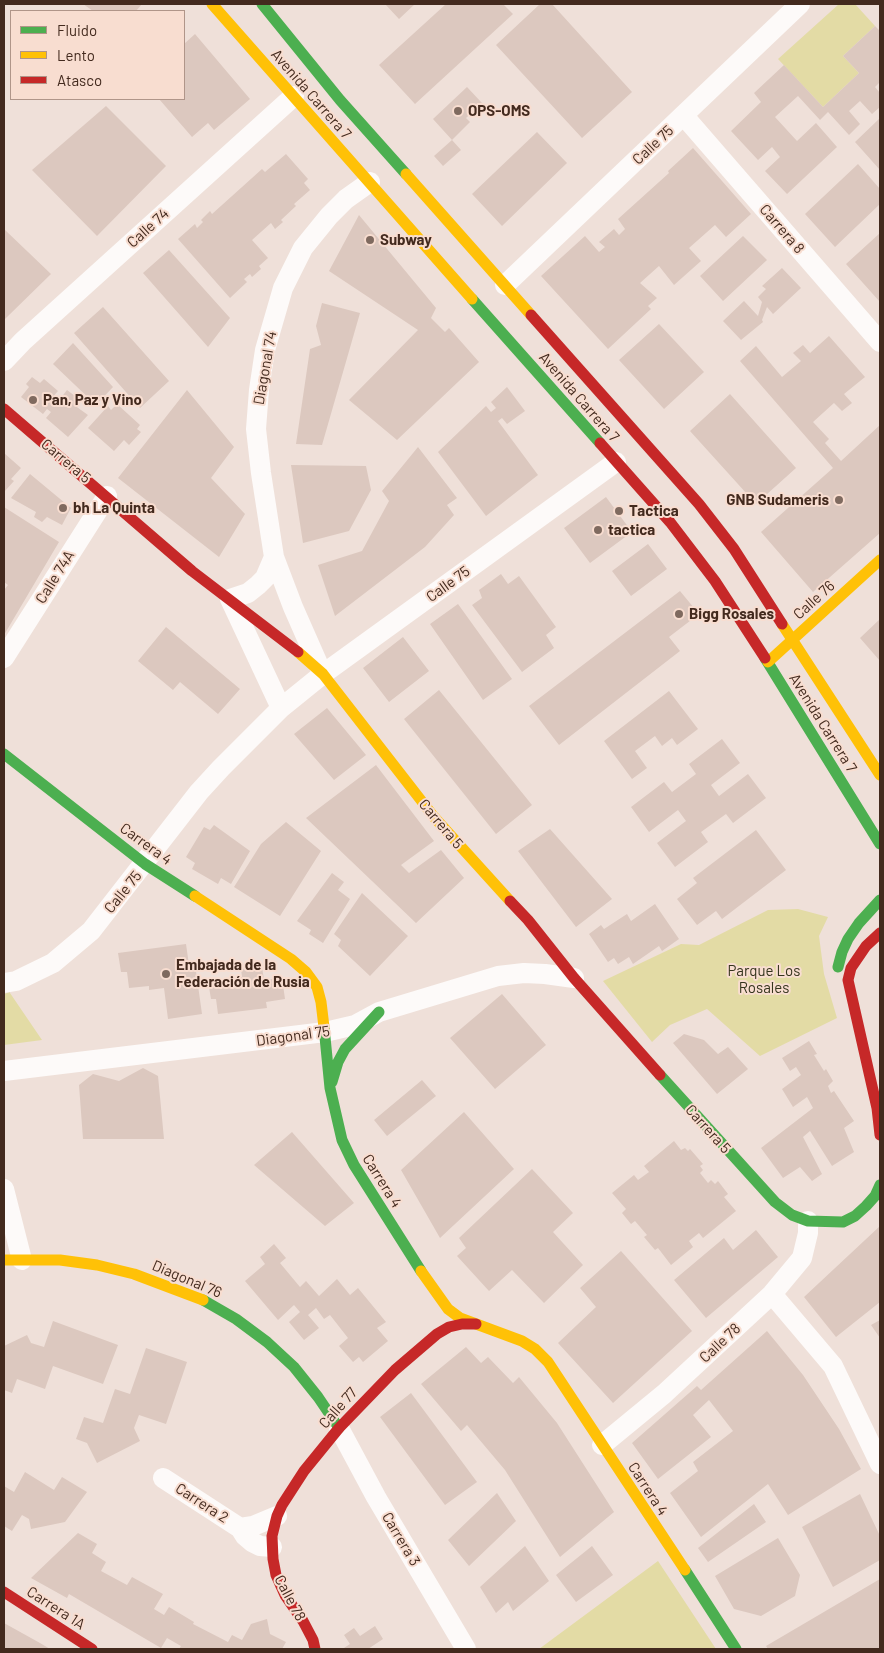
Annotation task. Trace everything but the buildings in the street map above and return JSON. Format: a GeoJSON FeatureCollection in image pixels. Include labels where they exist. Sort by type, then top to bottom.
{"type":"FeatureCollection","features":[{"type":"Feature","properties":{"kind":"street","name":"Avenida Carrera 7"},"geometry":{"type":"LineString","coordinates":[[212,4],[681,537],[715,581],[768,662],[880,844]]}},
{"type":"Feature","properties":{"kind":"street","name":"Avenida Carrera 7"},"geometry":{"type":"LineString","coordinates":[[262,4],[340,100],[699,504],[734,549],[880,775]]}},
{"type":"Feature","properties":{"kind":"street","name":"Calle 75"},"geometry":{"type":"LineString","coordinates":[[505,285],[800,4]]}},
{"type":"Feature","properties":{"kind":"street","name":"Calle 74"},"geometry":{"type":"LineString","coordinates":[[4,361],[22,342],[294,96]]}},
{"type":"Feature","properties":{"kind":"street","name":"Carrera 8"},"geometry":{"type":"LineString","coordinates":[[684,116],[880,342]]}},
{"type":"Feature","properties":{"kind":"street","name":"Diagonal 74"},"geometry":{"type":"LineString","coordinates":[[323,674],[274,557],[256,429],[259,390],[265,350],[283,288],[303,248],[346,199],[370,182]]}},
{"type":"Feature","properties":{"kind":"street","name":"Carrera 5"},"geometry":{"type":"LineString","coordinates":[[4,409],[192,571],[302,654],[323,674],[434,817],[528,920],[574,978],[775,1202],[792,1215],[808,1221],[843,1222],[856,1216],[866,1206],[875,1196],[880,1184]]}},
{"type":"Feature","properties":{"kind":"street","name":"Calle 75"},"geometry":{"type":"LineString","coordinates":[[4,983],[16,981],[53,963],[91,931],[145,864],[199,792],[281,708],[323,674],[616,462]]}},
{"type":"Feature","properties":{"kind":"street","name":"Calle 74A"},"geometry":{"type":"LineString","coordinates":[[4,658],[107,496]]}},
{"type":"Feature","properties":{"kind":"street"},"geometry":{"type":"LineString","coordinates":[[274,557],[265,578],[258,585],[248,593],[230,599],[281,708]]}},
{"type":"Feature","properties":{"kind":"street","name":"Calle 76"},"geometry":{"type":"LineString","coordinates":[[768,662],[880,560]]}},
{"type":"Feature","properties":{"kind":"street","name":"Carrera 4"},"geometry":{"type":"LineString","coordinates":[[4,754],[145,864],[291,959],[306,972],[317,987],[319,994],[325,1032],[330,1088],[342,1140],[354,1165],[440,1301],[460,1318],[522,1340],[548,1362],[736,1649]]}},
{"type":"Feature","properties":{"kind":"street"},"geometry":{"type":"LineString","coordinates":[[853,1007],[837,980],[838,966],[848,938],[880,900]]}},
{"type":"Feature","properties":{"kind":"street"},"geometry":{"type":"LineString","coordinates":[[880,933],[866,946],[851,968],[848,980],[877,1108],[880,1134]]}},
{"type":"Feature","properties":{"kind":"street","name":"Diagonal 75"},"geometry":{"type":"LineString","coordinates":[[4,1071],[325,1032],[355,1025],[379,1012],[498,976],[524,973],[574,978]]}},
{"type":"Feature","properties":{"kind":"street"},"geometry":{"type":"LineString","coordinates":[[330,1088],[338,1062],[345,1049],[379,1012]]}},
{"type":"Feature","properties":{"kind":"street"},"geometry":{"type":"LineString","coordinates":[[4,1188],[13,1260]]}},
{"type":"Feature","properties":{"kind":"street","name":"Calle 78"},"geometry":{"type":"LineString","coordinates":[[602,1445],[671,1388],[772,1294],[802,1258],[808,1233],[808,1221]]}},
{"type":"Feature","properties":{"kind":"street","name":"Diagonal 76"},"geometry":{"type":"LineString","coordinates":[[13,1260],[60,1260],[97,1265],[134,1274],[204,1300],[236,1319],[267,1342],[294,1368],[318,1397],[339,1428]]}},
{"type":"Feature","properties":{"kind":"street"},"geometry":{"type":"LineString","coordinates":[[772,1294],[833,1366],[880,1464]]}},
{"type":"Feature","properties":{"kind":"street"},"geometry":{"type":"LineString","coordinates":[[437,1334],[442,1318],[440,1301]]}},
{"type":"Feature","properties":{"kind":"street","name":"Calle 77"},"geometry":{"type":"LineString","coordinates":[[277,1516],[289,1493],[339,1428],[388,1376],[437,1334],[449,1327],[462,1324],[476,1324]]}},
{"type":"Feature","properties":{"kind":"street","name":"Carrera 3"},"geometry":{"type":"LineString","coordinates":[[339,1428],[376,1497],[466,1649]]}},
{"type":"Feature","properties":{"kind":"street","name":"Carrera 2"},"geometry":{"type":"LineString","coordinates":[[163,1478],[240,1528],[252,1542],[260,1546],[272,1547]]}},
{"type":"Feature","properties":{"kind":"street","name":"Calle 78"},"geometry":{"type":"LineString","coordinates":[[277,1516],[272,1547],[276,1575],[285,1595],[303,1621],[315,1649]]}},
{"type":"Feature","properties":{"kind":"street","name":"Carrera 2"},"geometry":{"type":"LineString","coordinates":[[240,1528],[253,1526],[277,1516]]}},
{"type":"Feature","properties":{"kind":"street","name":"Carrera 1A"},"geometry":{"type":"LineString","coordinates":[[4,1592],[92,1649]]}},
{"type":"Feature","properties":{"kind":"green space"},"geometry":{"type":"Polygon","coordinates":[[[839,4],[855,4],[875,26],[843,56],[859,73],[823,107],[778,59],[839,4]]]}},
{"type":"Feature","properties":{"kind":"green space","name":"Parque Los Rosales"},"geometry":{"type":"Polygon","coordinates":[[[798,909],[828,917],[819,936],[824,974],[837,1018],[760,1056],[707,1009],[670,1025],[652,1042],[603,981],[681,944],[699,945],[768,910],[798,909]]]}},
{"type":"Feature","properties":{"kind":"green space"},"geometry":{"type":"Polygon","coordinates":[[[10,992],[42,1040],[4,1045],[4,994],[10,992]]]}},
{"type":"Feature","properties":{"kind":"green space"},"geometry":{"type":"Polygon","coordinates":[[[658,1561],[716,1649],[539,1649],[658,1561]]]}},
{"type":"Feature","properties":{"kind":"traffic: fast"},"geometry":{"type":"LineString","coordinates":[[262,4],[340,100],[406,174]]}},
{"type":"Feature","properties":{"kind":"traffic: fast"},"geometry":{"type":"LineString","coordinates":[[472,299],[600,443]]}},
{"type":"Feature","properties":{"kind":"traffic: fast"},"geometry":{"type":"LineString","coordinates":[[765,658],[880,844]]}},
{"type":"Feature","properties":{"kind":"traffic: fast"},"geometry":{"type":"LineString","coordinates":[[4,754],[145,864],[195,896]]}},
{"type":"Feature","properties":{"kind":"traffic: fast"},"geometry":{"type":"LineString","coordinates":[[838,967],[848,939],[859,923],[880,900]]}},
{"type":"Feature","properties":{"kind":"traffic: fast"},"geometry":{"type":"LineString","coordinates":[[332,1082],[338,1062],[345,1049],[379,1012]]}},
{"type":"Feature","properties":{"kind":"traffic: fast"},"geometry":{"type":"LineString","coordinates":[[324,1027],[330,1088],[342,1140],[354,1165],[421,1271]]}},
{"type":"Feature","properties":{"kind":"traffic: fast"},"geometry":{"type":"LineString","coordinates":[[660,1075],[775,1202],[792,1215],[808,1221],[843,1222],[855,1216],[866,1206],[875,1196],[880,1185]]}},
{"type":"Feature","properties":{"kind":"traffic: fast"},"geometry":{"type":"LineString","coordinates":[[203,1300],[236,1319],[267,1342],[294,1367],[318,1397],[339,1428]]}},
{"type":"Feature","properties":{"kind":"traffic: fast"},"geometry":{"type":"LineString","coordinates":[[685,1570],[736,1649]]}},
{"type":"Feature","properties":{"kind":"traffic: slow"},"geometry":{"type":"LineString","coordinates":[[212,4],[472,299]]}},
{"type":"Feature","properties":{"kind":"traffic: slow"},"geometry":{"type":"LineString","coordinates":[[406,174],[531,315]]}},
{"type":"Feature","properties":{"kind":"traffic: slow"},"geometry":{"type":"LineString","coordinates":[[768,662],[880,560]]}},
{"type":"Feature","properties":{"kind":"traffic: slow"},"geometry":{"type":"LineString","coordinates":[[782,624],[880,775]]}},
{"type":"Feature","properties":{"kind":"traffic: slow"},"geometry":{"type":"LineString","coordinates":[[298,652],[323,674],[434,817],[510,901]]}},
{"type":"Feature","properties":{"kind":"traffic: slow"},"geometry":{"type":"LineString","coordinates":[[195,896],[291,959],[306,972],[317,987],[324,1027]]}},
{"type":"Feature","properties":{"kind":"traffic: slow"},"geometry":{"type":"LineString","coordinates":[[4,1260],[60,1260],[97,1265],[134,1274],[203,1300]]}},
{"type":"Feature","properties":{"kind":"traffic: slow"},"geometry":{"type":"LineString","coordinates":[[421,1271],[448,1309],[460,1318],[522,1341],[535,1349],[548,1362],[685,1570]]}},
{"type":"Feature","properties":{"kind":"traffic: jam"},"geometry":{"type":"LineString","coordinates":[[531,315],[699,504],[734,549],[782,624]]}},
{"type":"Feature","properties":{"kind":"traffic: jam"},"geometry":{"type":"LineString","coordinates":[[4,409],[192,571],[298,652]]}},
{"type":"Feature","properties":{"kind":"traffic: jam"},"geometry":{"type":"LineString","coordinates":[[600,443],[670,522],[715,581],[765,658]]}},
{"type":"Feature","properties":{"kind":"traffic: jam"},"geometry":{"type":"LineString","coordinates":[[510,901],[528,920],[574,978],[660,1075]]}},
{"type":"Feature","properties":{"kind":"traffic: jam"},"geometry":{"type":"LineString","coordinates":[[880,933],[866,946],[851,968],[848,980],[877,1108],[880,1135]]}},
{"type":"Feature","properties":{"kind":"traffic: jam"},"geometry":{"type":"LineString","coordinates":[[315,1649],[313,1640],[303,1621],[285,1595],[276,1575],[272,1536],[282,1505],[304,1471],[339,1428],[395,1370],[437,1334],[449,1327],[462,1324],[476,1324]]}},
{"type":"Feature","properties":{"kind":"traffic: jam"},"geometry":{"type":"LineString","coordinates":[[4,1592],[92,1649]]}},
{"type":"Feature","properties":{"kind":"place","name":"OPS-OMS"},"geometry":{"type":"Point","coordinates":[458,111]}},
{"type":"Feature","properties":{"kind":"place","name":"Subway"},"geometry":{"type":"Point","coordinates":[370,240]}},
{"type":"Feature","properties":{"kind":"place","name":"Pan, Paz y Vino"},"geometry":{"type":"Point","coordinates":[33,400]}},
{"type":"Feature","properties":{"kind":"place","name":"GNB Sudameris"},"geometry":{"type":"Point","coordinates":[839,500]}},
{"type":"Feature","properties":{"kind":"place","name":"bh La Quinta"},"geometry":{"type":"Point","coordinates":[63,508]}},
{"type":"Feature","properties":{"kind":"place","name":"Tactica"},"geometry":{"type":"Point","coordinates":[619,511]}},
{"type":"Feature","properties":{"kind":"place","name":"tactica"},"geometry":{"type":"Point","coordinates":[598,530]}},
{"type":"Feature","properties":{"kind":"place","name":"Bigg Rosales"},"geometry":{"type":"Point","coordinates":[679,614]}},
{"type":"Feature","properties":{"kind":"place","name":"Embajada de la Federación de Rusia"},"geometry":{"type":"Point","coordinates":[166,974]}}]}
